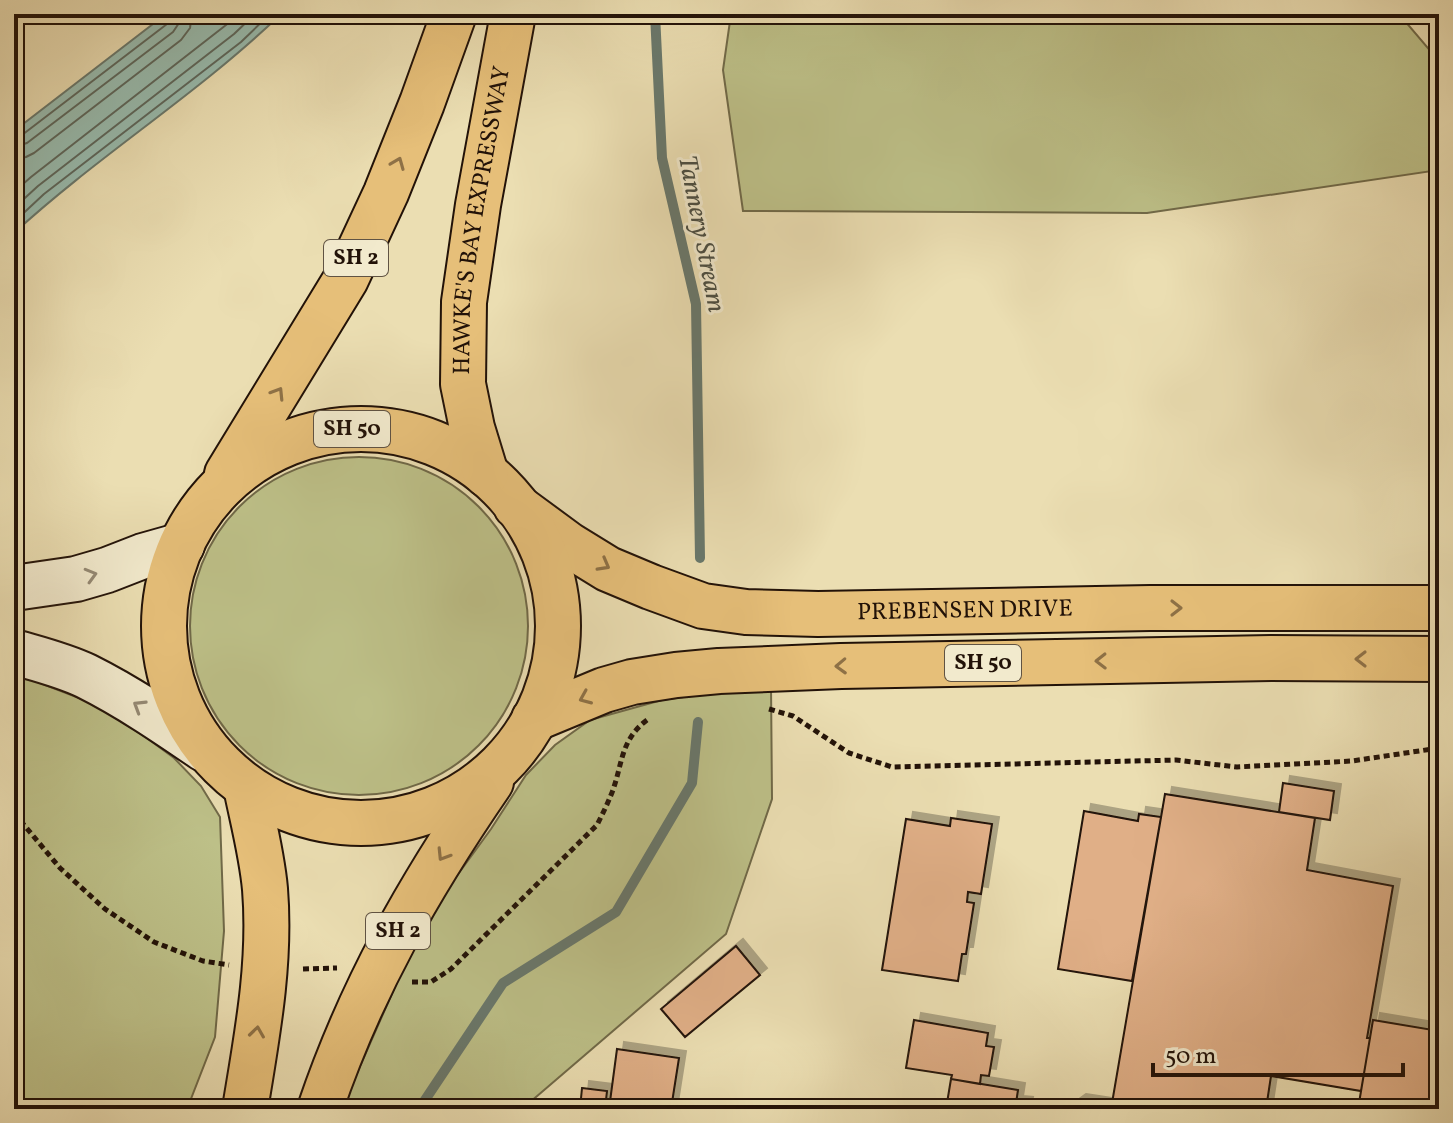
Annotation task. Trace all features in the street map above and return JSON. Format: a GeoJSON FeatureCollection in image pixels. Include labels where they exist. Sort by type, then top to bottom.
{"type":"FeatureCollection","features":[{"type":"Feature","properties":{"kind":"main road","name":"SH 2"},"geometry":{"type":"LineString","coordinates":[[246,787],[204,749],[176,687],[163,628],[174,563],[203,509],[346,279],[386,193],[454,14]]}},
{"type":"Feature","properties":{"kind":"main road","name":"HAWKE'S BAY EXPRESSWAY"},"geometry":{"type":"LineString","coordinates":[[486,474],[463,384],[464,302],[478,205],[513,14]]}},
{"type":"Feature","properties":{"kind":"main road","name":"SH 50"},"geometry":{"type":"LineString","coordinates":[[221,483],[285,443],[329,431],[351,429],[376,430],[433,442],[453,451],[486,474]]}},
{"type":"Feature","properties":{"kind":"main road","name":"SH 2"},"geometry":{"type":"LineString","coordinates":[[320,1109],[356,1013],[414,900],[534,719],[553,664],[558,622],[545,557],[535,532],[486,474]]}},
{"type":"Feature","properties":{"kind":"main road","name":"PREBENSEN DRIVE"},"geometry":{"type":"LineString","coordinates":[[516,506],[608,569],[703,606],[746,612],[818,614],[1150,608],[1439,608]]}},
{"type":"Feature","properties":{"kind":"main road"},"geometry":{"type":"LineString","coordinates":[[14,588],[76,579],[182,545]]}},
{"type":"Feature","properties":{"kind":"main road"},"geometry":{"type":"LineString","coordinates":[[14,652],[83,675],[145,710],[204,749]]}},
{"type":"Feature","properties":{"kind":"main road","name":"SH 50"},"geometry":{"type":"LineString","coordinates":[[534,719],[604,690],[632,682],[719,671],[1271,658],[1439,659]]}},
{"type":"Feature","properties":{"kind":"main road"},"geometry":{"type":"LineString","coordinates":[[246,787],[292,811],[321,818],[377,821],[405,818],[457,798],[501,766]]}},
{"type":"Feature","properties":{"kind":"main road"},"geometry":{"type":"LineString","coordinates":[[245,1109],[265,971],[267,926],[261,859],[246,787]]}},
{"type":"Feature","properties":{"kind":"path"},"geometry":{"type":"LineString","coordinates":[[768,709],[793,716],[849,753],[892,767],[1176,760],[1237,767],[1352,761],[1439,748]]}},
{"type":"Feature","properties":{"kind":"path"},"geometry":{"type":"LineString","coordinates":[[14,813],[60,868],[105,909],[154,942],[203,961],[265,971],[350,967],[409,982],[431,982],[451,969],[597,825],[612,795],[633,731],[654,716]]}},
{"type":"Feature","properties":{"kind":"green space"},"geometry":{"type":"Polygon","coordinates":[[[731,14],[1399,14],[1439,61],[1439,170],[1147,213],[743,211],[723,70],[731,14]]]}},
{"type":"Feature","properties":{"kind":"green space"},"geometry":{"type":"Polygon","coordinates":[[[342,457],[376,457],[424,469],[453,485],[479,506],[500,532],[516,561],[528,609],[528,643],[516,691],[500,720],[479,746],[453,767],[424,783],[376,795],[342,795],[294,783],[279,775],[252,757],[228,733],[210,706],[197,675],[190,643],[190,609],[202,561],[210,546],[228,519],[252,495],[279,477],[310,464],[342,457]]]}},
{"type":"Feature","properties":{"kind":"green space"},"geometry":{"type":"Polygon","coordinates":[[[14,673],[92,703],[144,736],[174,758],[201,786],[220,817],[224,931],[215,1037],[187,1109],[14,1109],[14,673]]]}},
{"type":"Feature","properties":{"kind":"green space"},"geometry":{"type":"Polygon","coordinates":[[[771,685],[772,799],[726,934],[522,1109],[343,1109],[409,955],[448,888],[526,775],[555,745],[590,720],[662,700],[771,685]]]}},
{"type":"Feature","properties":{"kind":"water"},"geometry":{"type":"Polygon","coordinates":[[[166,14],[281,14],[216,71],[46,204],[14,233],[14,131],[166,14]]]}},
{"type":"Feature","properties":{"kind":"building"},"geometry":{"type":"Polygon","coordinates":[[[1283,783],[1334,791],[1330,820],[1279,812],[1283,783]]]}},
{"type":"Feature","properties":{"kind":"building"},"geometry":{"type":"Polygon","coordinates":[[[1165,794],[1315,818],[1307,870],[1393,886],[1361,1091],[1271,1076],[1266,1109],[1111,1109],[1165,794]]]}},
{"type":"Feature","properties":{"kind":"building"},"geometry":{"type":"Polygon","coordinates":[[[1084,811],[1138,821],[1139,814],[1161,817],[1132,981],[1058,969],[1084,811]]]}},
{"type":"Feature","properties":{"kind":"building"},"geometry":{"type":"Polygon","coordinates":[[[951,818],[992,824],[981,894],[968,892],[967,902],[974,903],[966,954],[962,954],[958,981],[882,970],[906,819],[950,826],[951,818]]]}},
{"type":"Feature","properties":{"kind":"building"},"geometry":{"type":"Polygon","coordinates":[[[736,946],[760,975],[685,1037],[661,1009],[736,946]]]}},
{"type":"Feature","properties":{"kind":"building"},"geometry":{"type":"Polygon","coordinates":[[[914,1020],[988,1033],[986,1046],[994,1047],[989,1076],[981,1075],[980,1084],[951,1079],[952,1075],[906,1068],[914,1020]]]}},
{"type":"Feature","properties":{"kind":"building"},"geometry":{"type":"Polygon","coordinates":[[[1373,1020],[1439,1031],[1439,1109],[1358,1109],[1373,1020]]]}},
{"type":"Feature","properties":{"kind":"building"},"geometry":{"type":"Polygon","coordinates":[[[617,1049],[679,1058],[671,1109],[609,1109],[617,1049]]]}},
{"type":"Feature","properties":{"kind":"building"},"geometry":{"type":"Polygon","coordinates":[[[951,1079],[1018,1090],[1016,1103],[1026,1104],[1025,1109],[946,1109],[951,1079]]]}},
{"type":"Feature","properties":{"kind":"building"},"geometry":{"type":"Polygon","coordinates":[[[582,1088],[607,1091],[605,1109],[580,1109],[582,1088]]]}},
{"type":"Feature","properties":{"kind":"building"},"geometry":{"type":"Polygon","coordinates":[[[1079,1101],[1112,1106],[1111,1109],[1068,1109],[1079,1101]]]}},
{"type":"Feature","properties":{"kind":"waterway","name":"Tannery Stream"},"geometry":{"type":"LineString","coordinates":[[655,14],[662,158],[696,304],[700,558]]}},
{"type":"Feature","properties":{"kind":"waterway","name":"Tannery Stream"},"geometry":{"type":"LineString","coordinates":[[419,1109],[503,983],[616,912],[692,783],[698,722]]}}]}
